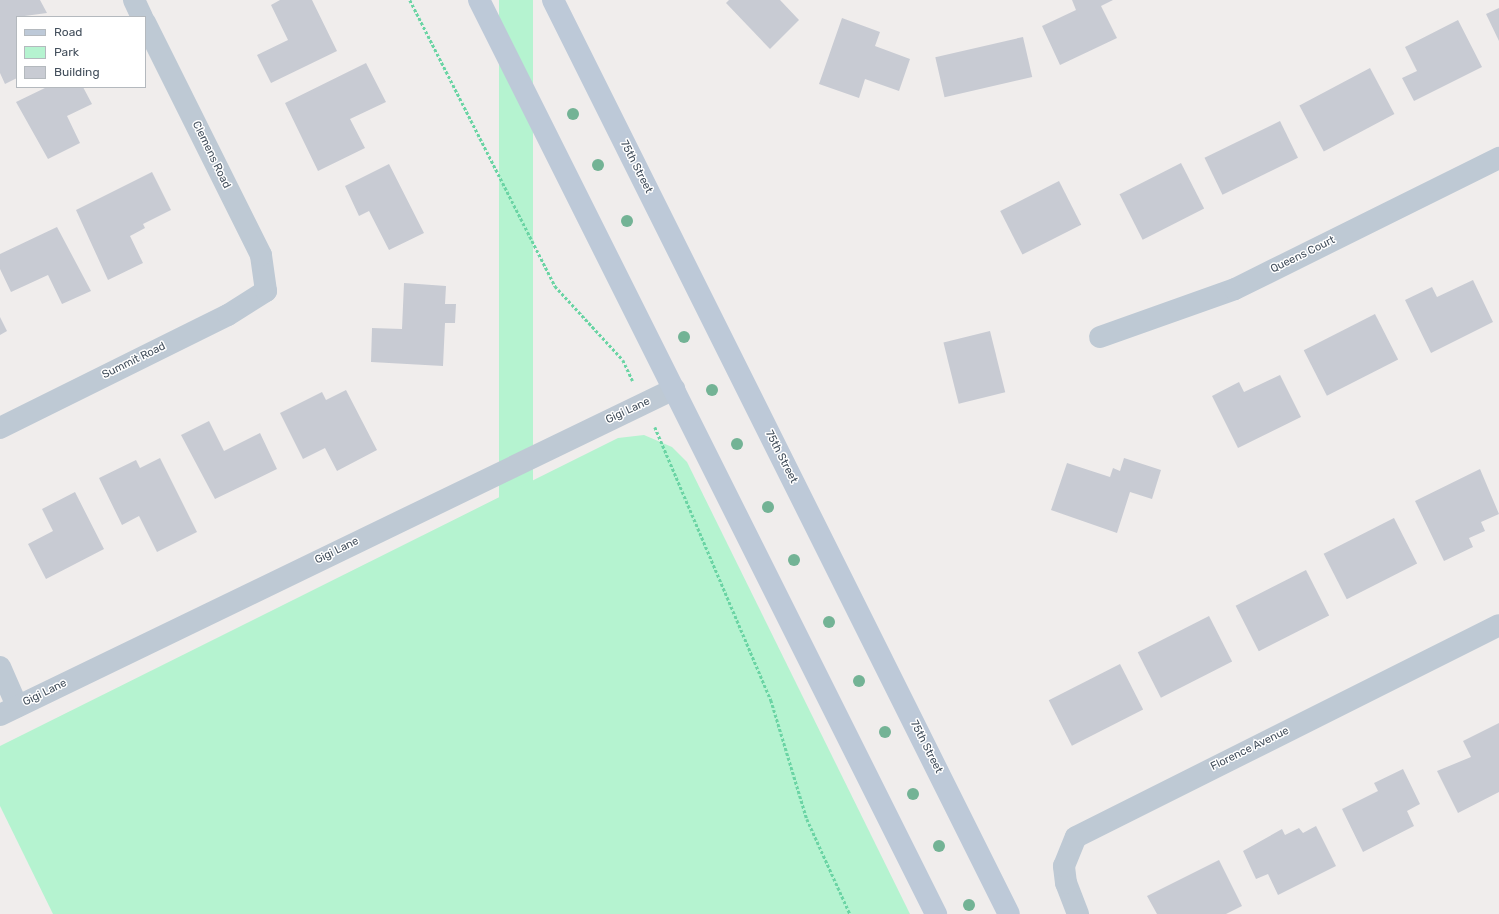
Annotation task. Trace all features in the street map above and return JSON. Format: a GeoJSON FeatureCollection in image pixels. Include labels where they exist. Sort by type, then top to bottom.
{"type":"FeatureCollection","features":[{"type":"Feature","properties":{"kind":"main road"},"geometry":{"type":"LineString","coordinates":[[479,0],[936,914]]}},
{"type":"Feature","properties":{"kind":"main road","name":"75th Street"},"geometry":{"type":"LineString","coordinates":[[553,0],[1009,914]]}},
{"type":"Feature","properties":{"kind":"street"},"geometry":{"type":"LineString","coordinates":[[134,0],[142,16]]}},
{"type":"Feature","properties":{"kind":"street","name":"Clemens Road"},"geometry":{"type":"LineString","coordinates":[[146,24],[261,254],[266,291]]}},
{"type":"Feature","properties":{"kind":"street","name":"Queens Court"},"geometry":{"type":"LineString","coordinates":[[1100,337],[1234,289],[1499,158]]}},
{"type":"Feature","properties":{"kind":"street","name":"Summit Road"},"geometry":{"type":"LineString","coordinates":[[0,428],[228,315],[266,291]]}},
{"type":"Feature","properties":{"kind":"street","name":"Gigi Lane"},"geometry":{"type":"LineString","coordinates":[[9,710],[674,389]]}},
{"type":"Feature","properties":{"kind":"street","name":"Florence Avenue"},"geometry":{"type":"LineString","coordinates":[[1078,914],[1066,883],[1064,866],[1076,837],[1499,625]]}},
{"type":"Feature","properties":{"kind":"street"},"geometry":{"type":"LineString","coordinates":[[0,667],[9,710]]}},
{"type":"Feature","properties":{"kind":"path"},"geometry":{"type":"LineString","coordinates":[[410,0],[555,286],[623,360]]}},
{"type":"Feature","properties":{"kind":"path"},"geometry":{"type":"LineString","coordinates":[[662,442],[771,700],[807,819],[850,914]]}},
{"type":"Feature","properties":{"kind":"green space"},"geometry":{"type":"Polygon","coordinates":[[[499,0],[533,0],[533,914],[499,914],[499,0]]]}},
{"type":"Feature","properties":{"kind":"green space"},"geometry":{"type":"Polygon","coordinates":[[[644,435],[672,447],[687,462],[910,914],[53,914],[0,806],[0,746],[618,438],[644,435]]]}},
{"type":"Feature","properties":{"kind":"building"},"geometry":{"type":"Polygon","coordinates":[[[0,0],[40,0],[47,13],[16,16],[16,78],[5,84],[0,73],[0,0]]]}},
{"type":"Feature","properties":{"kind":"building"},"geometry":{"type":"Polygon","coordinates":[[[280,0],[312,0],[337,51],[271,83],[257,55],[288,40],[271,5],[280,0]]]}},
{"type":"Feature","properties":{"kind":"building"},"geometry":{"type":"Polygon","coordinates":[[[729,0],[780,0],[799,20],[770,49],[726,3],[729,0]]]}},
{"type":"Feature","properties":{"kind":"building"},"geometry":{"type":"Polygon","coordinates":[[[1072,0],[1113,0],[1101,6],[1117,38],[1060,65],[1042,26],[1076,10],[1072,0]]]}},
{"type":"Feature","properties":{"kind":"building"},"geometry":{"type":"Polygon","coordinates":[[[1499,8],[1499,41],[1486,14],[1499,8]]]}},
{"type":"Feature","properties":{"kind":"building"},"geometry":{"type":"Polygon","coordinates":[[[842,18],[880,32],[875,46],[910,59],[899,91],[865,79],[859,98],[819,84],[842,18]]]}},
{"type":"Feature","properties":{"kind":"building"},"geometry":{"type":"Polygon","coordinates":[[[1458,20],[1482,67],[1414,101],[1402,78],[1417,71],[1405,47],[1458,20]]]}},
{"type":"Feature","properties":{"kind":"building"},"geometry":{"type":"Polygon","coordinates":[[[1023,37],[1032,77],[945,97],[935,57],[1023,37]]]}},
{"type":"Feature","properties":{"kind":"building"},"geometry":{"type":"Polygon","coordinates":[[[366,63],[386,102],[350,119],[365,148],[318,171],[285,103],[366,63]]]}},
{"type":"Feature","properties":{"kind":"building"},"geometry":{"type":"Polygon","coordinates":[[[1370,68],[1394,114],[1324,151],[1299,106],[1370,68]]]}},
{"type":"Feature","properties":{"kind":"building"},"geometry":{"type":"Polygon","coordinates":[[[45,88],[84,88],[92,104],[67,116],[80,143],[48,159],[16,102],[45,88]]]}},
{"type":"Feature","properties":{"kind":"building"},"geometry":{"type":"Polygon","coordinates":[[[1280,121],[1298,158],[1222,195],[1205,158],[1280,121]]]}},
{"type":"Feature","properties":{"kind":"building"},"geometry":{"type":"Polygon","coordinates":[[[1181,163],[1204,208],[1143,240],[1120,194],[1181,163]]]}},
{"type":"Feature","properties":{"kind":"building"},"geometry":{"type":"Polygon","coordinates":[[[389,164],[424,233],[389,250],[369,211],[359,216],[345,186],[389,164]]]}},
{"type":"Feature","properties":{"kind":"building"},"geometry":{"type":"Polygon","coordinates":[[[152,172],[171,210],[143,224],[145,228],[130,236],[143,263],[108,280],[76,210],[152,172]]]}},
{"type":"Feature","properties":{"kind":"building"},"geometry":{"type":"Polygon","coordinates":[[[1059,181],[1081,225],[1022,255],[1000,211],[1059,181]]]}},
{"type":"Feature","properties":{"kind":"building"},"geometry":{"type":"Polygon","coordinates":[[[57,227],[91,291],[62,304],[48,275],[11,292],[0,269],[0,254],[57,227]]]}},
{"type":"Feature","properties":{"kind":"building"},"geometry":{"type":"Polygon","coordinates":[[[1473,280],[1493,322],[1431,353],[1405,300],[1432,287],[1437,297],[1473,280]]]}},
{"type":"Feature","properties":{"kind":"building"},"geometry":{"type":"Polygon","coordinates":[[[404,283],[446,286],[445,304],[456,304],[455,323],[445,323],[443,366],[371,362],[372,328],[402,329],[404,283]]]}},
{"type":"Feature","properties":{"kind":"building"},"geometry":{"type":"Polygon","coordinates":[[[1375,314],[1398,359],[1327,396],[1304,350],[1375,314]]]}},
{"type":"Feature","properties":{"kind":"building"},"geometry":{"type":"Polygon","coordinates":[[[0,317],[7,331],[0,335],[0,317]]]}},
{"type":"Feature","properties":{"kind":"building"},"geometry":{"type":"Polygon","coordinates":[[[990,331],[1005,392],[959,404],[943,343],[990,331]]]}},
{"type":"Feature","properties":{"kind":"building"},"geometry":{"type":"Polygon","coordinates":[[[1280,375],[1301,417],[1238,448],[1212,396],[1239,382],[1244,392],[1280,375]]]}},
{"type":"Feature","properties":{"kind":"building"},"geometry":{"type":"Polygon","coordinates":[[[346,390],[377,450],[337,471],[325,448],[303,459],[280,413],[322,392],[326,400],[346,390]]]}},
{"type":"Feature","properties":{"kind":"building"},"geometry":{"type":"Polygon","coordinates":[[[209,421],[224,451],[260,433],[277,469],[215,499],[181,435],[209,421]]]}},
{"type":"Feature","properties":{"kind":"building"},"geometry":{"type":"Polygon","coordinates":[[[160,458],[197,532],[157,552],[139,516],[122,525],[99,478],[136,460],[140,468],[160,458]]]}},
{"type":"Feature","properties":{"kind":"building"},"geometry":{"type":"Polygon","coordinates":[[[1124,458],[1161,470],[1152,499],[1130,492],[1117,533],[1051,510],[1067,463],[1110,477],[1113,468],[1120,471],[1124,458]]]}},
{"type":"Feature","properties":{"kind":"building"},"geometry":{"type":"Polygon","coordinates":[[[1480,469],[1499,514],[1481,522],[1485,531],[1469,538],[1473,547],[1444,561],[1415,501],[1480,469]]]}},
{"type":"Feature","properties":{"kind":"building"},"geometry":{"type":"Polygon","coordinates":[[[75,492],[104,549],[46,579],[28,544],[53,531],[42,509],[75,492]]]}},
{"type":"Feature","properties":{"kind":"building"},"geometry":{"type":"Polygon","coordinates":[[[1394,518],[1417,563],[1347,599],[1324,554],[1394,518]]]}},
{"type":"Feature","properties":{"kind":"building"},"geometry":{"type":"Polygon","coordinates":[[[1306,570],[1329,615],[1259,651],[1236,606],[1306,570]]]}},
{"type":"Feature","properties":{"kind":"building"},"geometry":{"type":"Polygon","coordinates":[[[1209,616],[1232,661],[1161,698],[1138,652],[1209,616]]]}},
{"type":"Feature","properties":{"kind":"building"},"geometry":{"type":"Polygon","coordinates":[[[1120,664],[1143,709],[1072,746],[1049,700],[1120,664]]]}},
{"type":"Feature","properties":{"kind":"building"},"geometry":{"type":"Polygon","coordinates":[[[1499,723],[1499,792],[1458,813],[1437,771],[1471,757],[1463,741],[1499,723]]]}},
{"type":"Feature","properties":{"kind":"building"},"geometry":{"type":"Polygon","coordinates":[[[1403,769],[1420,804],[1407,811],[1414,826],[1363,852],[1342,809],[1378,791],[1374,783],[1403,769]]]}},
{"type":"Feature","properties":{"kind":"building"},"geometry":{"type":"Polygon","coordinates":[[[1316,826],[1336,866],[1278,895],[1268,874],[1256,879],[1243,851],[1282,829],[1285,835],[1299,828],[1303,833],[1316,826]]]}},
{"type":"Feature","properties":{"kind":"building"},"geometry":{"type":"Polygon","coordinates":[[[1219,860],[1242,906],[1226,914],[1157,914],[1147,896],[1219,860]]]}}]}
